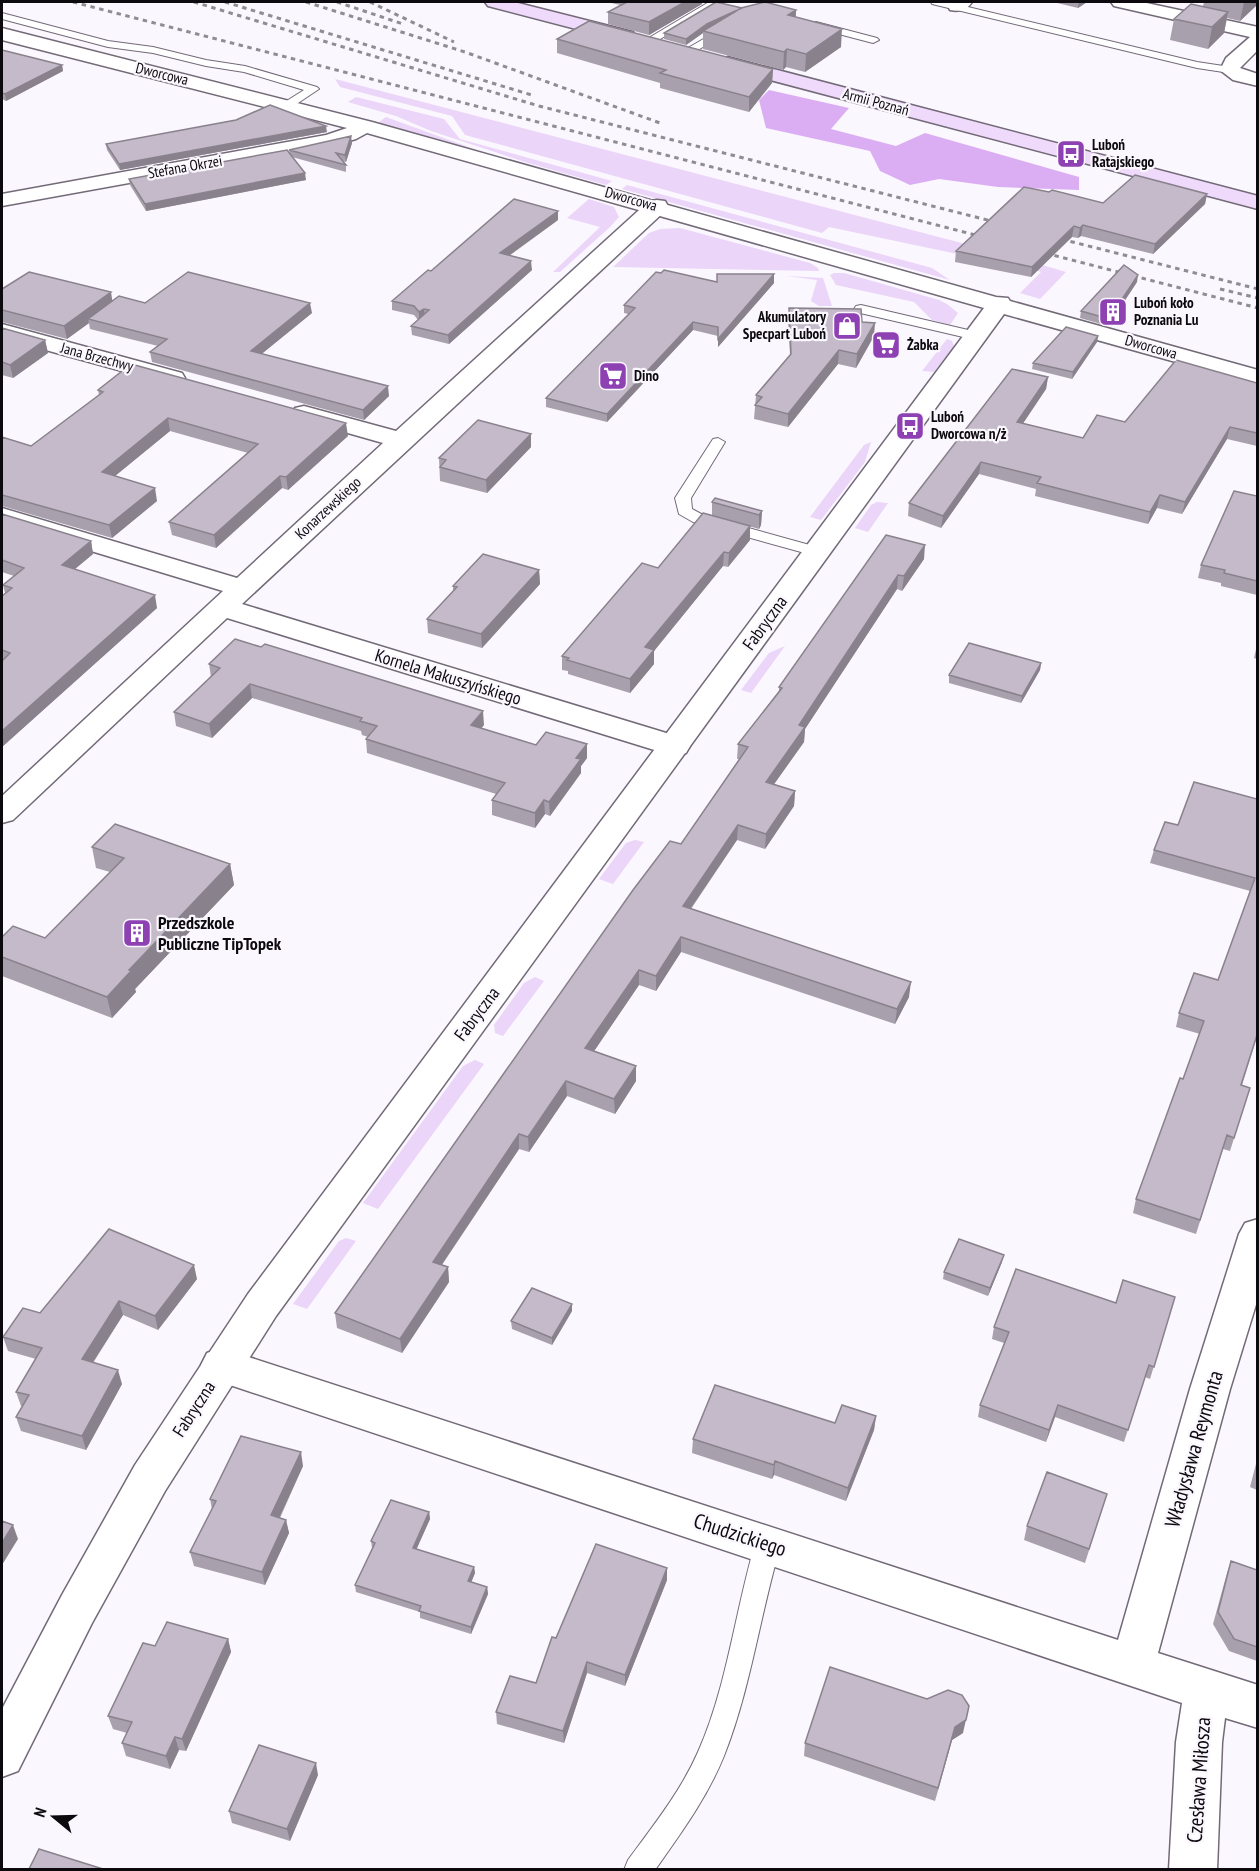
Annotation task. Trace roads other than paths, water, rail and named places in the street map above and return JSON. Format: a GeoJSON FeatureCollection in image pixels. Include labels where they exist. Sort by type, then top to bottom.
{"type":"FeatureCollection","features":[{"type":"Feature","properties":{"kind":"main road","name":"Armii Poznań"},"geometry":{"type":"LineString","coordinates":[[494,2],[1257,203]]}},
{"type":"Feature","properties":{"kind":"street"},"geometry":{"type":"LineString","coordinates":[[1120,2],[1171,7],[1257,33]]}},
{"type":"Feature","properties":{"kind":"street","name":"Dworcowa"},"geometry":{"type":"LineString","coordinates":[[2,34],[289,105],[657,206],[1257,378]]}},
{"type":"Feature","properties":{"kind":"street"},"geometry":{"type":"LineString","coordinates":[[1257,40],[1235,63],[1240,76],[1257,80]]}},
{"type":"Feature","properties":{"kind":"street","name":"Stefana Okrzei"},"geometry":{"type":"LineString","coordinates":[[2,200],[328,141],[349,135],[365,126]]}},
{"type":"Feature","properties":{"kind":"street","name":"Konarzewskiego"},"geometry":{"type":"LineString","coordinates":[[2,813],[401,440],[657,206]]}},
{"type":"Feature","properties":{"kind":"street","name":"Fabryczna"},"geometry":{"type":"LineString","coordinates":[[2,1755],[116,1538],[161,1460],[221,1365],[337,1202],[1000,303]]}},
{"type":"Feature","properties":{"kind":"street","name":"Jana Brzechwy"},"geometry":{"type":"LineString","coordinates":[[2,331],[194,383]]}},
{"type":"Feature","properties":{"kind":"street"},"geometry":{"type":"LineString","coordinates":[[281,407],[401,440]]}},
{"type":"Feature","properties":{"kind":"street","name":"Kornela Makuszyńskiego"},"geometry":{"type":"LineString","coordinates":[[2,516],[231,598],[675,746]]}},
{"type":"Feature","properties":{"kind":"street","name":"Władysława Reymonta"},"geometry":{"type":"LineString","coordinates":[[1133,1665],[1210,1389],[1257,1234]]}},
{"type":"Feature","properties":{"kind":"street","name":"Chudzickiego"},"geometry":{"type":"LineString","coordinates":[[221,1365],[1257,1707]]}},
{"type":"Feature","properties":{"kind":"street","name":"Czesława Miłosza"},"geometry":{"type":"LineString","coordinates":[[1193,1869],[1199,1742],[1207,1690]]}},
{"type":"Feature","properties":{"kind":"lane"},"geometry":{"type":"LineString","coordinates":[[648,42],[716,2]]}},
{"type":"Feature","properties":{"kind":"lane"},"geometry":{"type":"LineString","coordinates":[[936,2],[960,4],[1197,65],[1235,63]]}},
{"type":"Feature","properties":{"kind":"lane"},"geometry":{"type":"LineString","coordinates":[[2,16],[108,44],[153,50],[206,63],[245,69],[313,88],[289,105]]}},
{"type":"Feature","properties":{"kind":"lane"},"geometry":{"type":"LineString","coordinates":[[687,52],[737,21]]}},
{"type":"Feature","properties":{"kind":"lane"},"geometry":{"type":"LineString","coordinates":[[807,23],[873,40]]}},
{"type":"Feature","properties":{"kind":"lane"},"geometry":{"type":"LineString","coordinates":[[861,309],[976,336]]}},
{"type":"Feature","properties":{"kind":"lane"},"geometry":{"type":"LineString","coordinates":[[718,442],[683,498],[685,511],[699,519],[818,552]]}},
{"type":"Feature","properties":{"kind":"lane"},"geometry":{"type":"LineString","coordinates":[[638,1869],[679,1813],[710,1756],[724,1717],[752,1599],[768,1544]]}},
{"type":"Feature","properties":{"kind":"railway"},"geometry":{"type":"LineString","coordinates":[[73,2],[991,239]]}},
{"type":"Feature","properties":{"kind":"railway"},"geometry":{"type":"LineString","coordinates":[[194,2],[539,106],[1003,224]]}},
{"type":"Feature","properties":{"kind":"railway"},"geometry":{"type":"LineString","coordinates":[[225,2],[535,96]]}},
{"type":"Feature","properties":{"kind":"railway"},"geometry":{"type":"LineString","coordinates":[[306,2],[465,52],[660,123]]}},
{"type":"Feature","properties":{"kind":"railway"},"geometry":{"type":"LineString","coordinates":[[337,2],[403,24]]}},
{"type":"Feature","properties":{"kind":"railway"},"geometry":{"type":"LineString","coordinates":[[370,2],[454,42]]}},
{"type":"Feature","properties":{"kind":"railway"},"geometry":{"type":"LineString","coordinates":[[1053,237],[1258,289]]}},
{"type":"Feature","properties":{"kind":"railway"},"geometry":{"type":"LineString","coordinates":[[1037,251],[1258,308]]}},
{"type":"Feature","properties":{"kind":"railway"},"geometry":{"type":"LineString","coordinates":[[1220,289],[1258,298]]}},
{"type":"Feature","properties":{"kind":"place","name":"Luboń Ratajskiego"},"geometry":{"type":"Point","coordinates":[1071,154]}},
{"type":"Feature","properties":{"kind":"place","name":"Luboń koło Poznania Lu"},"geometry":{"type":"Point","coordinates":[1113,312]}},
{"type":"Feature","properties":{"kind":"place","name":"Akumulatory Specpart Luboń"},"geometry":{"type":"Point","coordinates":[847,326]}},
{"type":"Feature","properties":{"kind":"place","name":"Żabka"},"geometry":{"type":"Point","coordinates":[886,345]}},
{"type":"Feature","properties":{"kind":"place","name":"Dino"},"geometry":{"type":"Point","coordinates":[613,376]}},
{"type":"Feature","properties":{"kind":"place","name":"Luboń Dworcowa n/ż"},"geometry":{"type":"Point","coordinates":[910,426]}},
{"type":"Feature","properties":{"kind":"place","name":"Przedszkole Publiczne TipTopek"},"geometry":{"type":"Point","coordinates":[137,933]}}]}
